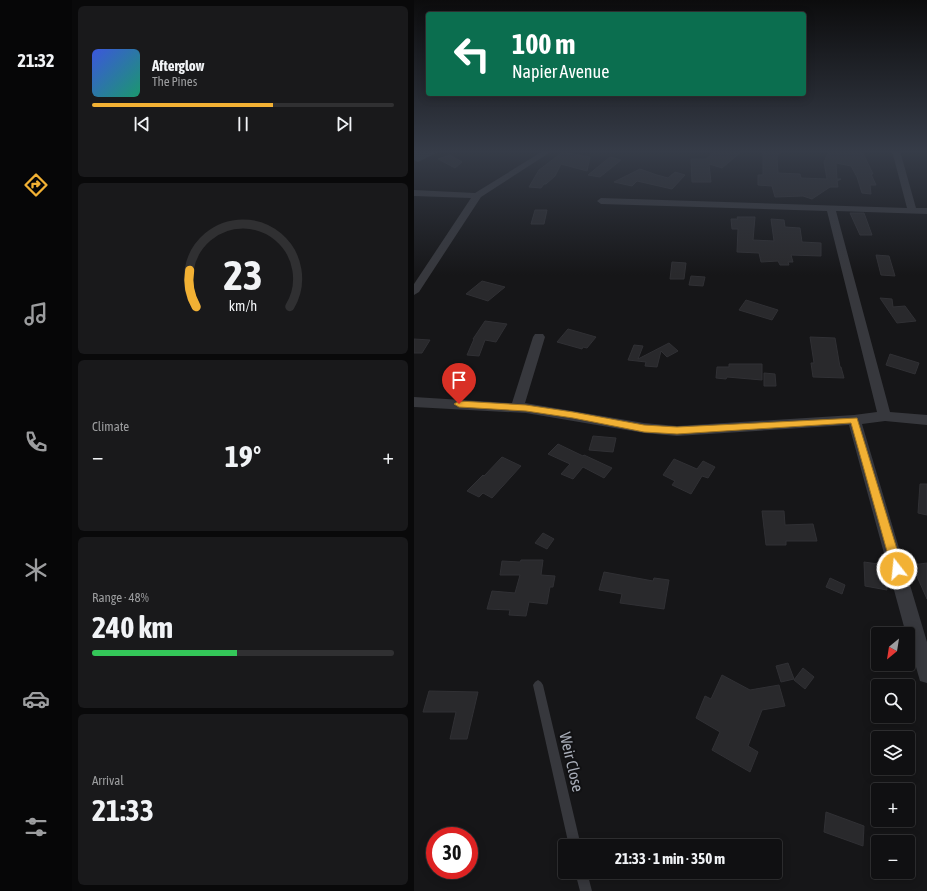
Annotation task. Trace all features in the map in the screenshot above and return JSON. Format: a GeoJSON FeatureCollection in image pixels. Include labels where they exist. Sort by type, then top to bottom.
{"type":"FeatureCollection","features":[{"type":"Feature","properties":{"kind":"street"},"geometry":{"type":"LineString","coordinates":[[414,193],[477,196]]}},
{"type":"Feature","properties":{"kind":"street"},"geometry":{"type":"LineString","coordinates":[[414,292],[477,196],[482,193]]}},
{"type":"Feature","properties":{"kind":"street"},"geometry":{"type":"LineString","coordinates":[[907,193],[912,210]]}},
{"type":"Feature","properties":{"kind":"street"},"geometry":{"type":"LineString","coordinates":[[601,201],[927,211]]}},
{"type":"Feature","properties":{"kind":"street"},"geometry":{"type":"LineString","coordinates":[[831,209],[885,416]]}},
{"type":"Feature","properties":{"kind":"street"},"geometry":{"type":"LineString","coordinates":[[517,408],[539,337]]}},
{"type":"Feature","properties":{"kind":"street"},"geometry":{"type":"LineString","coordinates":[[414,402],[517,408],[573,415],[644,428],[677,431],[854,420],[885,416],[927,420]]}},
{"type":"Feature","properties":{"kind":"street"},"geometry":{"type":"LineString","coordinates":[[854,420],[927,674]]}},
{"type":"Feature","properties":{"kind":"lane","name":"Weir Close"},"geometry":{"type":"LineString","coordinates":[[538,685],[573,839]]}},
{"type":"Feature","properties":{"kind":"lane"},"geometry":{"type":"LineString","coordinates":[[583,879],[586,891]]}},
{"type":"Feature","properties":{"kind":"building"},"geometry":{"type":"Polygon","coordinates":[[[774,193],[822,193],[812,199],[803,196],[775,197],[774,193]]]}},
{"type":"Feature","properties":{"kind":"building"},"geometry":{"type":"Polygon","coordinates":[[[535,210],[547,210],[544,224],[531,224],[535,210]]]}},
{"type":"Feature","properties":{"kind":"building"},"geometry":{"type":"Polygon","coordinates":[[[850,213],[864,213],[872,235],[860,235],[850,213]]]}},
{"type":"Feature","properties":{"kind":"building"},"geometry":{"type":"Polygon","coordinates":[[[737,217],[755,217],[753,240],[774,241],[771,219],[784,220],[785,227],[800,228],[802,242],[821,243],[821,256],[791,255],[793,262],[788,262],[789,265],[780,265],[778,261],[761,262],[759,253],[737,252],[738,229],[732,229],[731,219],[738,219],[737,217]]]}},
{"type":"Feature","properties":{"kind":"building"},"geometry":{"type":"Polygon","coordinates":[[[876,255],[889,256],[895,276],[881,275],[876,255]]]}},
{"type":"Feature","properties":{"kind":"building"},"geometry":{"type":"Polygon","coordinates":[[[672,262],[686,263],[684,279],[670,279],[672,262]]]}},
{"type":"Feature","properties":{"kind":"building"},"geometry":{"type":"Polygon","coordinates":[[[691,276],[705,277],[703,286],[689,285],[691,276]]]}},
{"type":"Feature","properties":{"kind":"building"},"geometry":{"type":"Polygon","coordinates":[[[482,281],[505,287],[488,301],[466,294],[482,281]]]}},
{"type":"Feature","properties":{"kind":"building"},"geometry":{"type":"Polygon","coordinates":[[[880,298],[892,299],[893,307],[905,306],[916,321],[897,323],[880,298]]]}},
{"type":"Feature","properties":{"kind":"building"},"geometry":{"type":"Polygon","coordinates":[[[746,300],[778,310],[772,320],[739,310],[746,300]]]}},
{"type":"Feature","properties":{"kind":"building"},"geometry":{"type":"Polygon","coordinates":[[[485,321],[507,324],[496,342],[485,340],[479,356],[467,355],[473,339],[485,321]]]}},
{"type":"Feature","properties":{"kind":"building"},"geometry":{"type":"Polygon","coordinates":[[[568,329],[596,337],[587,348],[583,347],[582,349],[557,342],[568,329]]]}},
{"type":"Feature","properties":{"kind":"building"},"geometry":{"type":"Polygon","coordinates":[[[810,337],[835,338],[840,367],[844,378],[813,377],[811,363],[814,363],[810,337]]]}},
{"type":"Feature","properties":{"kind":"building"},"geometry":{"type":"Polygon","coordinates":[[[414,339],[430,340],[422,353],[414,353],[414,339]]]}},
{"type":"Feature","properties":{"kind":"building"},"geometry":{"type":"Polygon","coordinates":[[[669,343],[678,351],[667,357],[661,351],[657,367],[645,366],[646,362],[628,360],[634,345],[643,346],[638,359],[669,343]]]}},
{"type":"Feature","properties":{"kind":"building"},"geometry":{"type":"Polygon","coordinates":[[[890,354],[919,363],[915,374],[886,365],[890,354]]]}},
{"type":"Feature","properties":{"kind":"building"},"geometry":{"type":"Polygon","coordinates":[[[729,364],[762,364],[762,380],[727,377],[726,379],[716,378],[717,367],[729,367],[729,364]]]}},
{"type":"Feature","properties":{"kind":"building"},"geometry":{"type":"Polygon","coordinates":[[[764,373],[775,374],[776,386],[764,386],[764,373]]]}},
{"type":"Feature","properties":{"kind":"building"},"geometry":{"type":"Polygon","coordinates":[[[593,436],[616,438],[613,452],[589,450],[593,436]]]}},
{"type":"Feature","properties":{"kind":"building"},"geometry":{"type":"Polygon","coordinates":[[[558,444],[612,468],[604,478],[583,467],[573,479],[561,474],[570,464],[548,454],[558,444]]]}},
{"type":"Feature","properties":{"kind":"building"},"geometry":{"type":"Polygon","coordinates":[[[502,457],[521,466],[492,498],[483,493],[479,497],[467,491],[483,475],[484,476],[502,457]]]}},
{"type":"Feature","properties":{"kind":"building"},"geometry":{"type":"Polygon","coordinates":[[[674,459],[697,469],[703,461],[715,467],[708,478],[702,476],[691,494],[672,485],[675,481],[663,475],[674,459]]]}},
{"type":"Feature","properties":{"kind":"building"},"geometry":{"type":"Polygon","coordinates":[[[920,484],[927,484],[927,515],[918,513],[920,484]]]}},
{"type":"Feature","properties":{"kind":"building"},"geometry":{"type":"Polygon","coordinates":[[[762,511],[784,511],[785,525],[813,524],[817,541],[786,541],[786,545],[766,545],[762,511]]]}},
{"type":"Feature","properties":{"kind":"building"},"geometry":{"type":"Polygon","coordinates":[[[543,533],[554,539],[547,549],[535,543],[543,533]]]}},
{"type":"Feature","properties":{"kind":"building"},"geometry":{"type":"Polygon","coordinates":[[[521,560],[543,560],[541,575],[555,576],[553,587],[550,587],[547,604],[529,602],[526,616],[509,615],[510,610],[487,609],[492,591],[515,593],[520,575],[500,575],[502,561],[520,562],[521,560]]]}},
{"type":"Feature","properties":{"kind":"building"},"geometry":{"type":"Polygon","coordinates":[[[864,562],[885,565],[887,590],[865,586],[864,562]]]}},
{"type":"Feature","properties":{"kind":"building"},"geometry":{"type":"Polygon","coordinates":[[[927,563],[927,599],[912,565],[927,563]]]}},
{"type":"Feature","properties":{"kind":"building"},"geometry":{"type":"Polygon","coordinates":[[[604,572],[653,581],[654,578],[669,580],[664,609],[620,603],[622,594],[599,590],[604,572]]]}},
{"type":"Feature","properties":{"kind":"building"},"geometry":{"type":"Polygon","coordinates":[[[830,578],[845,585],[842,594],[826,587],[830,578]]]}},
{"type":"Feature","properties":{"kind":"building"},"geometry":{"type":"Polygon","coordinates":[[[788,663],[794,679],[781,682],[776,666],[788,663]]]}},
{"type":"Feature","properties":{"kind":"building"},"geometry":{"type":"Polygon","coordinates":[[[803,668],[814,677],[805,689],[794,680],[803,668]]]}},
{"type":"Feature","properties":{"kind":"building"},"geometry":{"type":"Polygon","coordinates":[[[722,675],[750,690],[779,685],[785,706],[762,710],[748,746],[758,752],[750,772],[712,750],[720,732],[696,718],[705,696],[711,699],[722,675]]]}},
{"type":"Feature","properties":{"kind":"building"},"geometry":{"type":"Polygon","coordinates":[[[429,691],[478,692],[467,739],[450,739],[456,712],[423,712],[429,691]]]}},
{"type":"Feature","properties":{"kind":"building"},"geometry":{"type":"Polygon","coordinates":[[[826,812],[864,826],[863,846],[824,832],[826,812]]]}},
{"type":"Feature","properties":{"kind":"route"},"geometry":{"type":"LineString","coordinates":[[459,404],[526,408],[573,415],[617,424],[677,431],[854,420],[897,569]]}}]}
